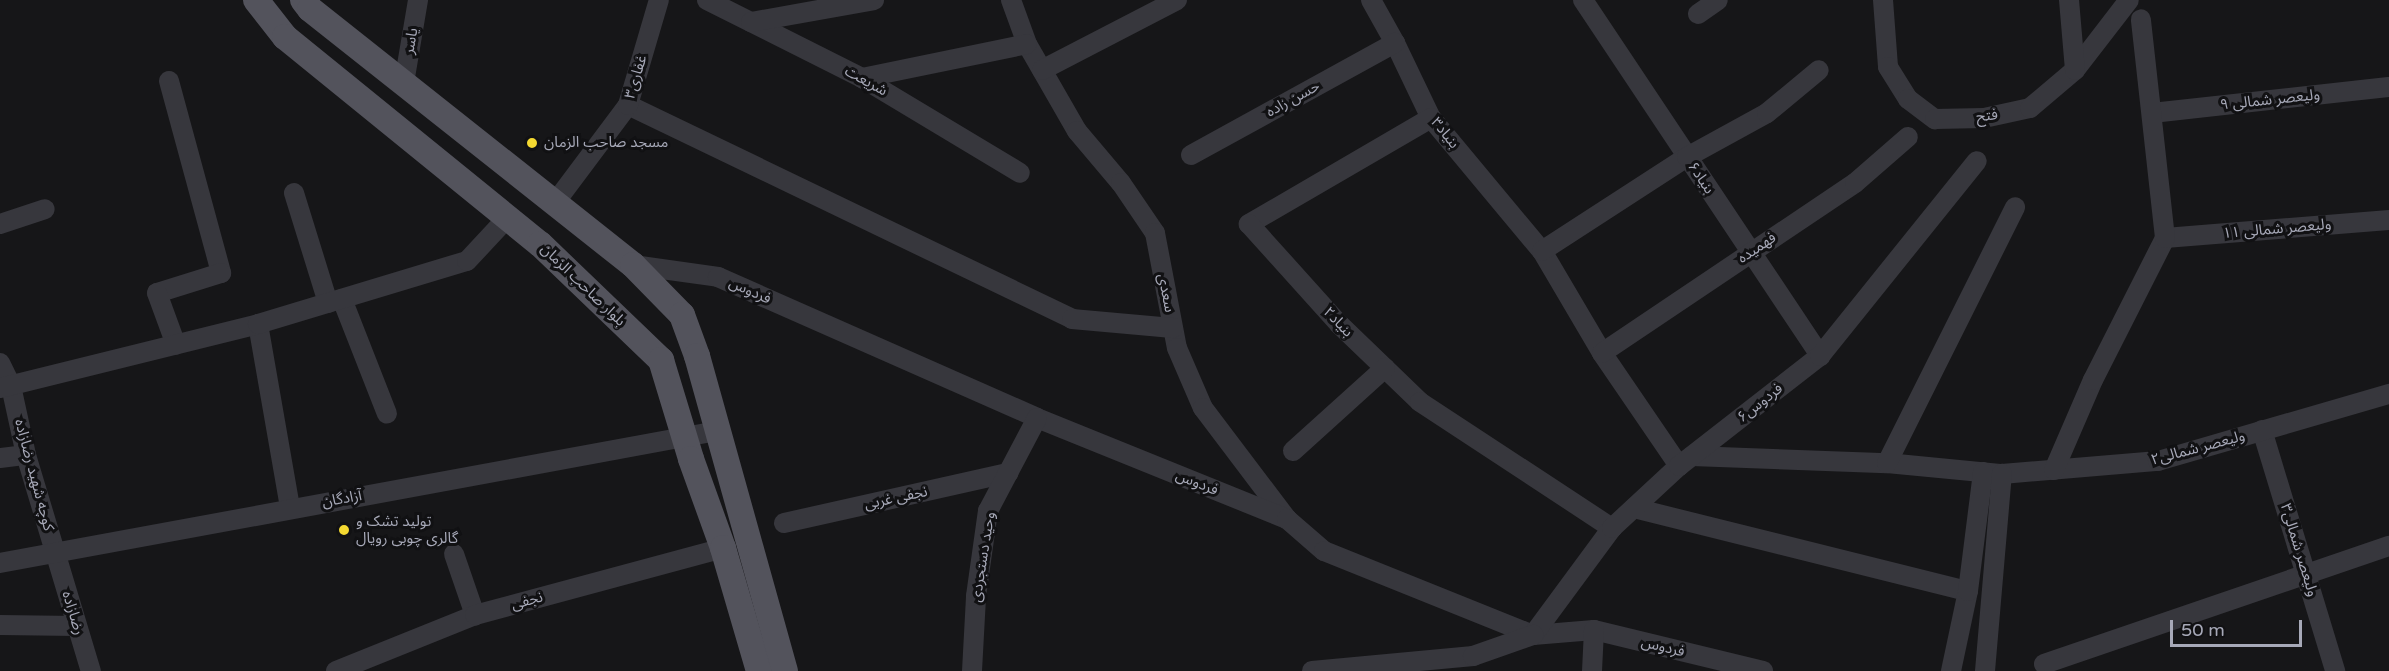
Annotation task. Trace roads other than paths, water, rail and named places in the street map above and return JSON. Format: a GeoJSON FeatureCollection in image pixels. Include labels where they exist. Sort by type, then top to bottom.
{"type":"FeatureCollection","features":[{"type":"Feature","properties":{"kind":"main road","name":"بلوار صاحب الزمان"},"geometry":{"type":"LineString","coordinates":[[256,0],[285,37],[540,244],[662,360],[685,438],[723,548],[759,671]]}},
{"type":"Feature","properties":{"kind":"main road"},"geometry":{"type":"LineString","coordinates":[[303,0],[310,9],[633,265],[682,315],[697,356],[785,671]]}},
{"type":"Feature","properties":{"kind":"street","name":"یاسر"},"geometry":{"type":"LineString","coordinates":[[404,83],[418,0]]}},
{"type":"Feature","properties":{"kind":"street","name":"غفاری۳"},"geometry":{"type":"LineString","coordinates":[[554,204],[628,105],[659,0]]}},
{"type":"Feature","properties":{"kind":"street","name":"شریعت"},"geometry":{"type":"LineString","coordinates":[[707,0],[862,78],[1020,172]]}},
{"type":"Feature","properties":{"kind":"street"},"geometry":{"type":"LineString","coordinates":[[752,22],[874,0]]}},
{"type":"Feature","properties":{"kind":"street","name":"سعدی"},"geometry":{"type":"LineString","coordinates":[[1011,0],[1027,44],[1077,131],[1121,183],[1155,232],[1177,348],[1203,408],[1287,519]]}},
{"type":"Feature","properties":{"kind":"street"},"geometry":{"type":"LineString","coordinates":[[1042,70],[1153,6],[1177,0]]}},
{"type":"Feature","properties":{"kind":"street","name":"بنیاد۳"},"geometry":{"type":"LineString","coordinates":[[1371,0],[1395,43],[1431,118],[1542,251],[1602,353],[1686,461]]}},
{"type":"Feature","properties":{"kind":"street","name":"بنیاد۶"},"geometry":{"type":"LineString","coordinates":[[1583,0],[1820,356]]}},
{"type":"Feature","properties":{"kind":"street"},"geometry":{"type":"LineString","coordinates":[[1698,14],[1718,0]]}},
{"type":"Feature","properties":{"kind":"street","name":"فتح"},"geometry":{"type":"LineString","coordinates":[[1883,0],[1888,68],[1908,99],[1935,119],[1984,118],[2030,108],[2075,70],[2129,0]]}},
{"type":"Feature","properties":{"kind":"street"},"geometry":{"type":"LineString","coordinates":[[2069,0],[2075,70]]}},
{"type":"Feature","properties":{"kind":"street"},"geometry":{"type":"LineString","coordinates":[[2054,470],[2093,380],[2165,238],[2141,19]]}},
{"type":"Feature","properties":{"kind":"street","name":"حسن زاده"},"geometry":{"type":"LineString","coordinates":[[1191,155],[1395,43]]}},
{"type":"Feature","properties":{"kind":"street"},"geometry":{"type":"LineString","coordinates":[[862,78],[1027,44]]}},
{"type":"Feature","properties":{"kind":"street"},"geometry":{"type":"LineString","coordinates":[[1542,251],[1687,157],[1767,113],[1819,70]]}},
{"type":"Feature","properties":{"kind":"street"},"geometry":{"type":"LineString","coordinates":[[169,81],[221,273],[158,293],[176,345]]}},
{"type":"Feature","properties":{"kind":"street","name":"ولیعصر شمالی ۹"},"geometry":{"type":"LineString","coordinates":[[2152,113],[2389,87]]}},
{"type":"Feature","properties":{"kind":"street"},"geometry":{"type":"LineString","coordinates":[[628,105],[1072,319],[1173,328]]}},
{"type":"Feature","properties":{"kind":"street","name":"بنیاد۲"},"geometry":{"type":"LineString","coordinates":[[1431,118],[1249,224],[1339,324],[1420,402],[1612,528]]}},
{"type":"Feature","properties":{"kind":"street","name":"فهمیده"},"geometry":{"type":"LineString","coordinates":[[1602,353],[1855,183],[1908,137]]}},
{"type":"Feature","properties":{"kind":"street","name":"فردوس۶"},"geometry":{"type":"LineString","coordinates":[[1533,635],[1612,528],[1686,461],[1820,356],[1977,161]]}},
{"type":"Feature","properties":{"kind":"street"},"geometry":{"type":"LineString","coordinates":[[294,193],[335,301],[387,414]]}},
{"type":"Feature","properties":{"kind":"street"},"geometry":{"type":"LineString","coordinates":[[1887,463],[2015,207]]}},
{"type":"Feature","properties":{"kind":"street"},"geometry":{"type":"LineString","coordinates":[[0,224],[45,209]]}},
{"type":"Feature","properties":{"kind":"street"},"geometry":{"type":"LineString","coordinates":[[6,387],[258,324],[467,261],[508,217]]}},
{"type":"Feature","properties":{"kind":"street","name":"ولیعصر شمالی ۱۱"},"geometry":{"type":"LineString","coordinates":[[2165,238],[2389,220]]}},
{"type":"Feature","properties":{"kind":"street","name":"فردوس"},"geometry":{"type":"LineString","coordinates":[[633,265],[718,277],[1036,418],[1287,519],[1324,551],[1533,635],[1594,630],[1763,671]]}},
{"type":"Feature","properties":{"kind":"street"},"geometry":{"type":"LineString","coordinates":[[258,324],[291,508]]}},
{"type":"Feature","properties":{"kind":"street","name":"کوچه شهید رضازاده"},"geometry":{"type":"LineString","coordinates":[[0,363],[55,554]]}},
{"type":"Feature","properties":{"kind":"street"},"geometry":{"type":"LineString","coordinates":[[1293,451],[1385,368]]}},
{"type":"Feature","properties":{"kind":"street","name":"ولیعصر شمالی۲"},"geometry":{"type":"LineString","coordinates":[[1686,461],[1887,463],[1992,473],[2158,461],[2389,394]]}},
{"type":"Feature","properties":{"kind":"street","name":"وحید دستجردی"},"geometry":{"type":"LineString","coordinates":[[972,671],[976,596],[988,511],[1036,418]]}},
{"type":"Feature","properties":{"kind":"street","name":"ولیعصر شمالی۳"},"geometry":{"type":"LineString","coordinates":[[2262,430],[2335,671]]}},
{"type":"Feature","properties":{"kind":"street","name":"آزادگان"},"geometry":{"type":"LineString","coordinates":[[0,564],[291,508],[717,431]]}},
{"type":"Feature","properties":{"kind":"street"},"geometry":{"type":"LineString","coordinates":[[0,458],[26,455]]}},
{"type":"Feature","properties":{"kind":"street","name":"نجفی غربی"},"geometry":{"type":"LineString","coordinates":[[784,523],[1008,473]]}},
{"type":"Feature","properties":{"kind":"street"},"geometry":{"type":"LineString","coordinates":[[1951,671],[1992,473]]}},
{"type":"Feature","properties":{"kind":"street"},"geometry":{"type":"LineString","coordinates":[[1986,671],[1992,473]]}},
{"type":"Feature","properties":{"kind":"street"},"geometry":{"type":"LineString","coordinates":[[1634,508],[1968,591]]}},
{"type":"Feature","properties":{"kind":"street"},"geometry":{"type":"LineString","coordinates":[[2044,664],[2389,546]]}},
{"type":"Feature","properties":{"kind":"street","name":"نجفی"},"geometry":{"type":"LineString","coordinates":[[336,671],[476,615],[723,548]]}},
{"type":"Feature","properties":{"kind":"street","name":"رضازاده"},"geometry":{"type":"LineString","coordinates":[[55,554],[91,671]]}},
{"type":"Feature","properties":{"kind":"street"},"geometry":{"type":"LineString","coordinates":[[454,554],[476,615]]}},
{"type":"Feature","properties":{"kind":"street"},"geometry":{"type":"LineString","coordinates":[[0,625],[76,626]]}},
{"type":"Feature","properties":{"kind":"street"},"geometry":{"type":"LineString","coordinates":[[1592,671],[1594,630]]}},
{"type":"Feature","properties":{"kind":"street"},"geometry":{"type":"LineString","coordinates":[[1312,671],[1473,656],[1533,635]]}},
{"type":"Feature","properties":{"kind":"place","name":"مسجد صاحب الزمان"},"geometry":{"type":"Point","coordinates":[532,143]}},
{"type":"Feature","properties":{"kind":"place","name":"تولید تشک و گالری چوبی رویال"},"geometry":{"type":"Point","coordinates":[344,530]}}]}
